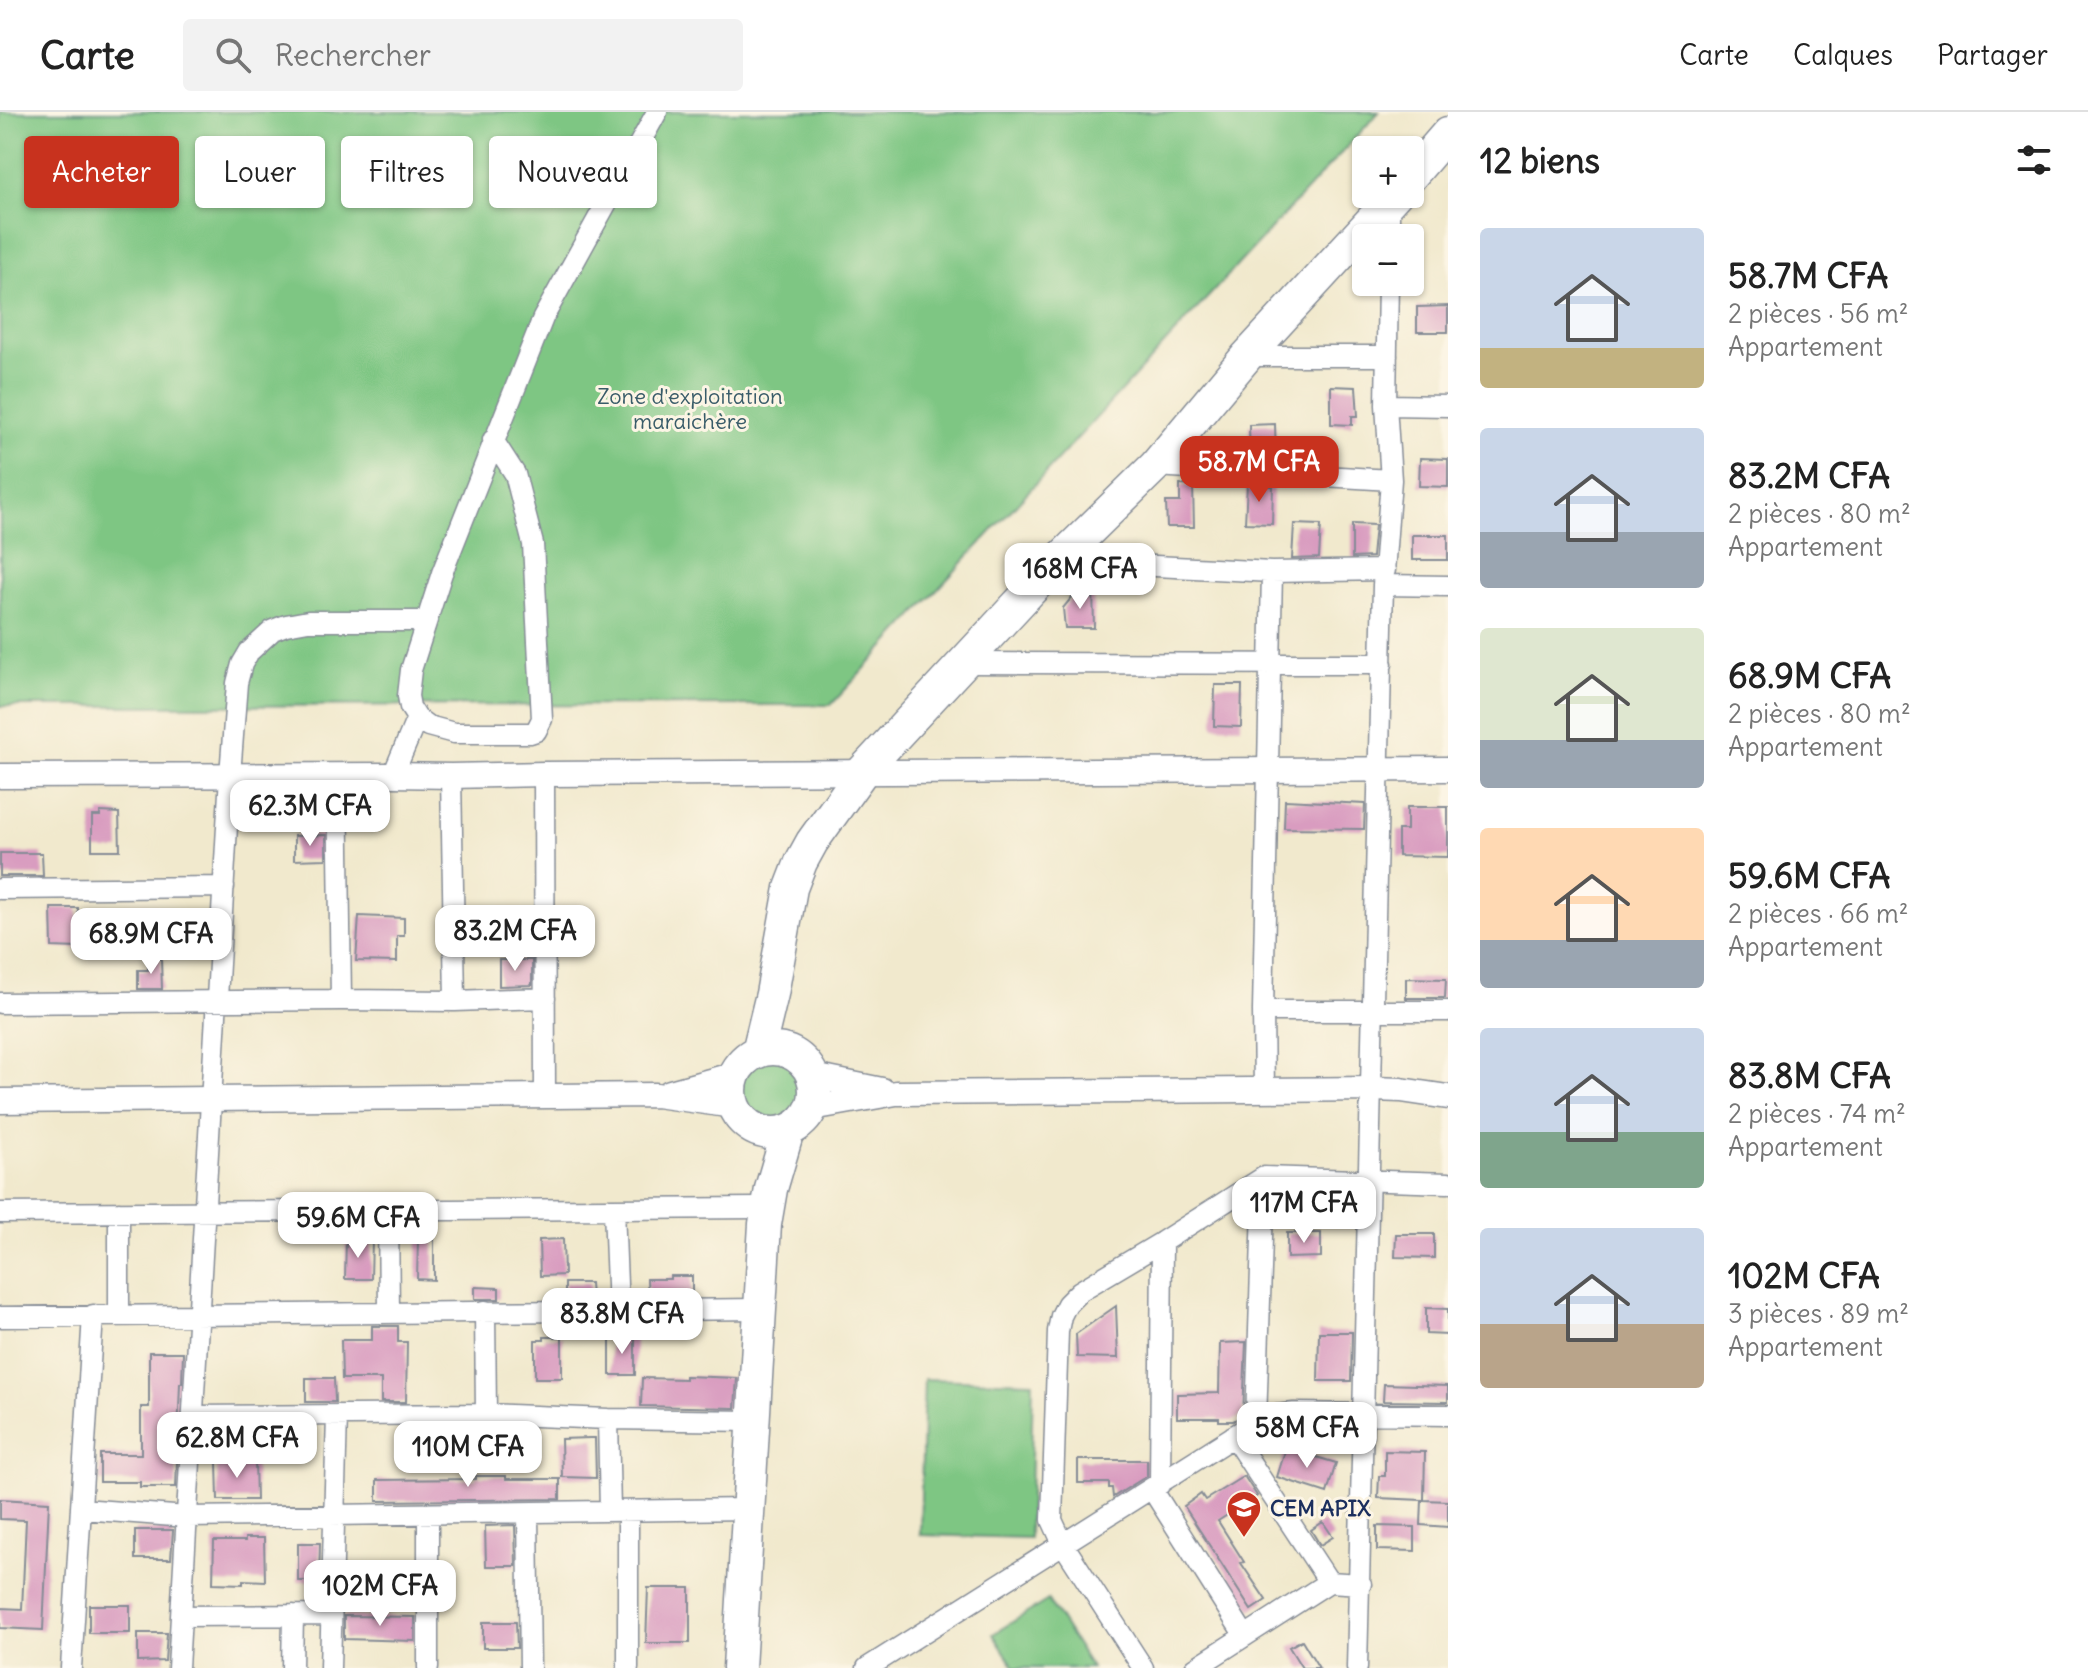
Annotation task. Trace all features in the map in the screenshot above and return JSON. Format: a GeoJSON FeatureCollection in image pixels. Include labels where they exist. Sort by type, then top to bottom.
{"type":"FeatureCollection","features":[{"type":"Feature","properties":{"kind":"main road"},"geometry":{"type":"LineString","coordinates":[[1424,161],[1448,133]]}},
{"type":"Feature","properties":{"kind":"main road"},"geometry":{"type":"LineString","coordinates":[[758,1052],[791,888],[812,842],[862,772],[1058,561],[1155,466],[1247,356],[1382,208]]}},
{"type":"Feature","properties":{"kind":"main road"},"geometry":{"type":"LineString","coordinates":[[772,994],[790,1053]]}},
{"type":"Feature","properties":{"kind":"main road"},"geometry":{"type":"LineString","coordinates":[[739,1668],[760,1309],[762,1216],[759,1168],[731,1090],[735,1074],[745,1061],[758,1052],[774,1049],[790,1053],[804,1062],[813,1076],[816,1092],[812,1108],[802,1122],[788,1131],[763,1132],[742,1116]]}},
{"type":"Feature","properties":{"kind":"main road"},"geometry":{"type":"LineString","coordinates":[[762,1216],[788,1131]]}},
{"type":"Feature","properties":{"kind":"street"},"geometry":{"type":"LineString","coordinates":[[493,440],[515,474],[533,544],[542,719],[536,731],[530,733],[454,733],[428,726],[417,718],[410,707],[408,684],[425,621],[493,440],[543,318],[657,112]]}},
{"type":"Feature","properties":{"kind":"street"},"geometry":{"type":"LineString","coordinates":[[1357,1668],[1384,577],[1391,480],[1386,405],[1388,296]]}},
{"type":"Feature","properties":{"kind":"street"},"geometry":{"type":"LineString","coordinates":[[1247,356],[1387,356]]}},
{"type":"Feature","properties":{"kind":"street"},"geometry":{"type":"LineString","coordinates":[[1386,405],[1448,406]]}},
{"type":"Feature","properties":{"kind":"street"},"geometry":{"type":"LineString","coordinates":[[1155,466],[1391,480]]}},
{"type":"Feature","properties":{"kind":"street"},"geometry":{"type":"LineString","coordinates":[[1058,561],[1384,577],[1448,586]]}},
{"type":"Feature","properties":{"kind":"street"},"geometry":{"type":"LineString","coordinates":[[1264,1091],[1272,572]]}},
{"type":"Feature","properties":{"kind":"street"},"geometry":{"type":"LineString","coordinates":[[178,1668],[237,683],[249,652],[273,630],[286,625],[308,621],[425,621]]}},
{"type":"Feature","properties":{"kind":"street"},"geometry":{"type":"LineString","coordinates":[[964,663],[1382,664]]}},
{"type":"Feature","properties":{"kind":"street"},"geometry":{"type":"LineString","coordinates":[[393,775],[417,718]]}},
{"type":"Feature","properties":{"kind":"street"},"geometry":{"type":"LineString","coordinates":[[0,776],[1448,769]]}},
{"type":"Feature","properties":{"kind":"street"},"geometry":{"type":"LineString","coordinates":[[544,774],[545,1095]]}},
{"type":"Feature","properties":{"kind":"street"},"geometry":{"type":"LineString","coordinates":[[338,775],[341,1000]]}},
{"type":"Feature","properties":{"kind":"street"},"geometry":{"type":"LineString","coordinates":[[451,776],[455,1001]]}},
{"type":"Feature","properties":{"kind":"street"},"geometry":{"type":"LineString","coordinates":[[0,889],[224,887]]}},
{"type":"Feature","properties":{"kind":"street"},"geometry":{"type":"LineString","coordinates":[[0,1003],[545,998]]}},
{"type":"Feature","properties":{"kind":"street"},"geometry":{"type":"LineString","coordinates":[[1263,1011],[1448,1011]]}},
{"type":"Feature","properties":{"kind":"street"},"geometry":{"type":"LineString","coordinates":[[656,1095],[735,1074]]}},
{"type":"Feature","properties":{"kind":"street"},"geometry":{"type":"LineString","coordinates":[[813,1076],[896,1093]]}},
{"type":"Feature","properties":{"kind":"street"},"geometry":{"type":"LineString","coordinates":[[1401,1090],[1448,1079]]}},
{"type":"Feature","properties":{"kind":"street"},"geometry":{"type":"LineString","coordinates":[[812,1108],[896,1093],[1373,1089],[1448,1097]]}},
{"type":"Feature","properties":{"kind":"street"},"geometry":{"type":"LineString","coordinates":[[0,1101],[656,1095],[742,1116]]}},
{"type":"Feature","properties":{"kind":"street"},"geometry":{"type":"LineString","coordinates":[[1256,1422],[1264,1177]]}},
{"type":"Feature","properties":{"kind":"street"},"geometry":{"type":"LineString","coordinates":[[1143,1668],[1063,1544],[1052,1520],[1058,1331],[1067,1304],[1080,1291],[1264,1177],[1448,1183]]}},
{"type":"Feature","properties":{"kind":"street"},"geometry":{"type":"LineString","coordinates":[[0,1213],[614,1209],[762,1216]]}},
{"type":"Feature","properties":{"kind":"street"},"geometry":{"type":"LineString","coordinates":[[614,1209],[618,1310]]}},
{"type":"Feature","properties":{"kind":"street"},"geometry":{"type":"LineString","coordinates":[[388,1210],[389,1312]]}},
{"type":"Feature","properties":{"kind":"street"},"geometry":{"type":"LineString","coordinates":[[119,1212],[119,1315]]}},
{"type":"Feature","properties":{"kind":"street"},"geometry":{"type":"LineString","coordinates":[[1162,1242],[1156,1487],[1245,1636]]}},
{"type":"Feature","properties":{"kind":"street"},"geometry":{"type":"LineString","coordinates":[[0,1317],[760,1309]]}},
{"type":"Feature","properties":{"kind":"street"},"geometry":{"type":"LineString","coordinates":[[485,1311],[486,1414]]}},
{"type":"Feature","properties":{"kind":"street"},"geometry":{"type":"LineString","coordinates":[[71,1668],[93,1315]]}},
{"type":"Feature","properties":{"kind":"street"},"geometry":{"type":"LineString","coordinates":[[867,1668],[1256,1422],[1294,1413],[1448,1415]]}},
{"type":"Feature","properties":{"kind":"street"},"geometry":{"type":"LineString","coordinates":[[193,1416],[486,1414],[752,1421]]}},
{"type":"Feature","properties":{"kind":"street"},"geometry":{"type":"LineString","coordinates":[[330,1668],[337,1415]]}},
{"type":"Feature","properties":{"kind":"street"},"geometry":{"type":"LineString","coordinates":[[608,1419],[619,1511],[628,1668]]}},
{"type":"Feature","properties":{"kind":"street"},"geometry":{"type":"LineString","coordinates":[[1233,1436],[1329,1582]]}},
{"type":"Feature","properties":{"kind":"street"},"geometry":{"type":"LineString","coordinates":[[82,1509],[187,1517],[748,1509]]}},
{"type":"Feature","properties":{"kind":"street"},"geometry":{"type":"LineString","coordinates":[[528,1513],[530,1668]]}},
{"type":"Feature","properties":{"kind":"street"},"geometry":{"type":"LineString","coordinates":[[428,1514],[428,1668]]}},
{"type":"Feature","properties":{"kind":"street"},"geometry":{"type":"LineString","coordinates":[[1195,1668],[1329,1582],[1361,1584]]}},
{"type":"Feature","properties":{"kind":"street"},"geometry":{"type":"LineString","coordinates":[[292,1668],[293,1615]]}},
{"type":"Feature","properties":{"kind":"street"},"geometry":{"type":"LineString","coordinates":[[181,1616],[331,1615]]}},
{"type":"Feature","properties":{"kind":"green space","name":"Zone d'exploitation maraichère"},"geometry":{"type":"Polygon","coordinates":[[[0,112],[1379,112],[1357,136],[1352,136],[1352,141],[831,705],[0,706],[0,112]]]}},
{"type":"Feature","properties":{"kind":"green space"},"geometry":{"type":"Polygon","coordinates":[[[773,1058],[786,1061],[796,1068],[803,1078],[806,1091],[803,1104],[796,1114],[786,1121],[773,1124],[760,1121],[750,1114],[743,1104],[740,1091],[743,1078],[750,1068],[760,1061],[773,1058]]]}},
{"type":"Feature","properties":{"kind":"green space"},"geometry":{"type":"Polygon","coordinates":[[[924,1379],[1033,1382],[1029,1538],[920,1535],[924,1379]]]}},
{"type":"Feature","properties":{"kind":"green space"},"geometry":{"type":"Polygon","coordinates":[[[1048,1600],[1091,1668],[1015,1668],[993,1634],[1048,1600]]]}},
{"type":"Feature","properties":{"kind":"building"},"geometry":{"type":"Polygon","coordinates":[[[1448,306],[1448,332],[1417,332],[1417,307],[1448,306]]]}},
{"type":"Feature","properties":{"kind":"building"},"geometry":{"type":"Polygon","coordinates":[[[1331,386],[1356,387],[1358,416],[1352,416],[1352,425],[1331,424],[1331,386]]]}},
{"type":"Feature","properties":{"kind":"building"},"geometry":{"type":"Polygon","coordinates":[[[1275,424],[1276,460],[1250,459],[1249,425],[1275,424]]]}},
{"type":"Feature","properties":{"kind":"building"},"geometry":{"type":"Polygon","coordinates":[[[1420,458],[1448,459],[1448,487],[1419,486],[1420,458]]]}},
{"type":"Feature","properties":{"kind":"building"},"geometry":{"type":"Polygon","coordinates":[[[1247,484],[1273,486],[1272,524],[1245,523],[1247,484]]]}},
{"type":"Feature","properties":{"kind":"building"},"geometry":{"type":"Polygon","coordinates":[[[1180,485],[1193,486],[1194,527],[1167,527],[1166,502],[1180,502],[1180,485]]]}},
{"type":"Feature","properties":{"kind":"building"},"geometry":{"type":"Polygon","coordinates":[[[1294,524],[1321,525],[1319,558],[1292,559],[1294,524]]]}},
{"type":"Feature","properties":{"kind":"building"},"geometry":{"type":"Polygon","coordinates":[[[1352,524],[1375,525],[1372,557],[1352,558],[1352,524]]]}},
{"type":"Feature","properties":{"kind":"building"},"geometry":{"type":"Polygon","coordinates":[[[1412,535],[1448,535],[1448,560],[1412,560],[1412,535]]]}},
{"type":"Feature","properties":{"kind":"building"},"geometry":{"type":"Polygon","coordinates":[[[1093,587],[1094,628],[1065,628],[1063,608],[1072,597],[1093,587]]]}},
{"type":"Feature","properties":{"kind":"building"},"geometry":{"type":"Polygon","coordinates":[[[1215,685],[1242,685],[1241,727],[1214,726],[1215,685]]]}},
{"type":"Feature","properties":{"kind":"building"},"geometry":{"type":"Polygon","coordinates":[[[1285,800],[1365,804],[1364,829],[1284,828],[1285,800]]]}},
{"type":"Feature","properties":{"kind":"building"},"geometry":{"type":"Polygon","coordinates":[[[1407,807],[1448,807],[1448,857],[1398,856],[1398,830],[1407,830],[1407,807]]]}},
{"type":"Feature","properties":{"kind":"building"},"geometry":{"type":"Polygon","coordinates":[[[100,812],[119,813],[120,850],[92,850],[92,816],[100,816],[100,812]]]}},
{"type":"Feature","properties":{"kind":"building"},"geometry":{"type":"Polygon","coordinates":[[[326,835],[326,859],[294,860],[294,836],[326,835]]]}},
{"type":"Feature","properties":{"kind":"building"},"geometry":{"type":"Polygon","coordinates":[[[0,853],[42,853],[43,876],[0,876],[0,853]]]}},
{"type":"Feature","properties":{"kind":"building"},"geometry":{"type":"Polygon","coordinates":[[[51,908],[78,908],[79,948],[52,947],[51,908]]]}},
{"type":"Feature","properties":{"kind":"building"},"geometry":{"type":"Polygon","coordinates":[[[359,916],[404,918],[404,936],[397,936],[397,962],[356,961],[359,916]]]}},
{"type":"Feature","properties":{"kind":"building"},"geometry":{"type":"Polygon","coordinates":[[[148,958],[161,959],[162,989],[138,989],[138,970],[148,970],[148,958]]]}},
{"type":"Feature","properties":{"kind":"building"},"geometry":{"type":"Polygon","coordinates":[[[499,960],[532,960],[532,985],[499,986],[499,960]]]}},
{"type":"Feature","properties":{"kind":"building"},"geometry":{"type":"Polygon","coordinates":[[[1406,978],[1446,979],[1445,998],[1406,998],[1406,978]]]}},
{"type":"Feature","properties":{"kind":"building"},"geometry":{"type":"Polygon","coordinates":[[[1287,1233],[1321,1233],[1321,1257],[1287,1258],[1287,1233]]]}},
{"type":"Feature","properties":{"kind":"building"},"geometry":{"type":"Polygon","coordinates":[[[1396,1234],[1434,1234],[1434,1258],[1395,1257],[1396,1234]]]}},
{"type":"Feature","properties":{"kind":"building"},"geometry":{"type":"Polygon","coordinates":[[[563,1239],[564,1275],[540,1276],[539,1240],[563,1239]]]}},
{"type":"Feature","properties":{"kind":"building"},"geometry":{"type":"Polygon","coordinates":[[[346,1240],[372,1240],[371,1279],[345,1279],[346,1240]]]}},
{"type":"Feature","properties":{"kind":"building"},"geometry":{"type":"Polygon","coordinates":[[[418,1240],[434,1240],[434,1280],[417,1279],[418,1240]]]}},
{"type":"Feature","properties":{"kind":"building"},"geometry":{"type":"Polygon","coordinates":[[[670,1276],[692,1276],[692,1297],[648,1297],[647,1279],[670,1279],[670,1276]]]}},
{"type":"Feature","properties":{"kind":"building"},"geometry":{"type":"Polygon","coordinates":[[[565,1283],[590,1283],[591,1298],[565,1298],[565,1283]]]}},
{"type":"Feature","properties":{"kind":"building"},"geometry":{"type":"Polygon","coordinates":[[[475,1287],[499,1288],[499,1299],[475,1299],[475,1287]]]}},
{"type":"Feature","properties":{"kind":"building"},"geometry":{"type":"Polygon","coordinates":[[[1116,1306],[1118,1358],[1077,1357],[1076,1334],[1116,1306]]]}},
{"type":"Feature","properties":{"kind":"building"},"geometry":{"type":"Polygon","coordinates":[[[1426,1308],[1448,1309],[1448,1335],[1426,1334],[1426,1308]]]}},
{"type":"Feature","properties":{"kind":"building"},"geometry":{"type":"Polygon","coordinates":[[[372,1326],[398,1326],[398,1342],[407,1342],[406,1402],[381,1402],[381,1379],[342,1379],[341,1340],[372,1340],[372,1326]]]}},
{"type":"Feature","properties":{"kind":"building"},"geometry":{"type":"Polygon","coordinates":[[[1319,1332],[1352,1332],[1351,1381],[1318,1381],[1319,1332]]]}},
{"type":"Feature","properties":{"kind":"building"},"geometry":{"type":"Polygon","coordinates":[[[544,1337],[562,1337],[562,1378],[535,1378],[535,1340],[544,1340],[544,1337]]]}},
{"type":"Feature","properties":{"kind":"building"},"geometry":{"type":"Polygon","coordinates":[[[610,1337],[635,1338],[635,1375],[610,1375],[610,1337]]]}},
{"type":"Feature","properties":{"kind":"building"},"geometry":{"type":"Polygon","coordinates":[[[1246,1342],[1243,1415],[1233,1421],[1177,1418],[1177,1394],[1219,1393],[1220,1343],[1246,1342]]]}},
{"type":"Feature","properties":{"kind":"building"},"geometry":{"type":"Polygon","coordinates":[[[149,1352],[183,1352],[176,1487],[140,1487],[140,1482],[100,1482],[100,1454],[141,1454],[141,1407],[149,1407],[149,1352]]]}},
{"type":"Feature","properties":{"kind":"building"},"geometry":{"type":"Polygon","coordinates":[[[685,1376],[737,1378],[735,1408],[641,1406],[642,1378],[685,1379],[685,1376]]]}},
{"type":"Feature","properties":{"kind":"building"},"geometry":{"type":"Polygon","coordinates":[[[306,1378],[334,1378],[335,1402],[306,1402],[306,1378]]]}},
{"type":"Feature","properties":{"kind":"building"},"geometry":{"type":"Polygon","coordinates":[[[1384,1384],[1448,1386],[1448,1402],[1383,1401],[1384,1384]]]}},
{"type":"Feature","properties":{"kind":"building"},"geometry":{"type":"Polygon","coordinates":[[[595,1438],[596,1478],[562,1477],[561,1439],[595,1438]]]}},
{"type":"Feature","properties":{"kind":"building"},"geometry":{"type":"Polygon","coordinates":[[[1286,1448],[1336,1463],[1327,1493],[1277,1477],[1286,1448]]]}},
{"type":"Feature","properties":{"kind":"building"},"geometry":{"type":"Polygon","coordinates":[[[1385,1451],[1425,1452],[1424,1500],[1448,1501],[1448,1527],[1421,1525],[1422,1500],[1378,1498],[1379,1476],[1385,1476],[1385,1451]]]}},
{"type":"Feature","properties":{"kind":"building"},"geometry":{"type":"Polygon","coordinates":[[[255,1460],[256,1500],[218,1500],[217,1461],[255,1460]]]}},
{"type":"Feature","properties":{"kind":"building"},"geometry":{"type":"Polygon","coordinates":[[[1078,1460],[1147,1460],[1147,1476],[1113,1497],[1109,1483],[1078,1483],[1078,1460]]]}},
{"type":"Feature","properties":{"kind":"building"},"geometry":{"type":"Polygon","coordinates":[[[476,1476],[560,1479],[560,1499],[377,1501],[377,1480],[476,1479],[476,1476]]]}},
{"type":"Feature","properties":{"kind":"building"},"geometry":{"type":"Polygon","coordinates":[[[1244,1476],[1257,1496],[1218,1521],[1266,1600],[1251,1610],[1184,1506],[1201,1494],[1205,1500],[1244,1476]]]}},
{"type":"Feature","properties":{"kind":"building"},"geometry":{"type":"Polygon","coordinates":[[[0,1499],[49,1502],[43,1630],[0,1628],[0,1608],[22,1609],[26,1520],[0,1519],[0,1499]]]}},
{"type":"Feature","properties":{"kind":"building"},"geometry":{"type":"Polygon","coordinates":[[[1323,1522],[1333,1537],[1320,1545],[1311,1530],[1323,1522]]]}},
{"type":"Feature","properties":{"kind":"building"},"geometry":{"type":"Polygon","coordinates":[[[515,1525],[516,1566],[486,1566],[485,1526],[515,1525]]]}},
{"type":"Feature","properties":{"kind":"building"},"geometry":{"type":"Polygon","coordinates":[[[1377,1526],[1415,1527],[1415,1551],[1377,1550],[1377,1526]]]}},
{"type":"Feature","properties":{"kind":"building"},"geometry":{"type":"Polygon","coordinates":[[[135,1530],[173,1530],[171,1559],[135,1559],[135,1530]]]}},
{"type":"Feature","properties":{"kind":"building"},"geometry":{"type":"Polygon","coordinates":[[[245,1538],[264,1538],[265,1581],[213,1583],[214,1541],[245,1541],[245,1538]]]}},
{"type":"Feature","properties":{"kind":"building"},"geometry":{"type":"Polygon","coordinates":[[[298,1543],[320,1543],[319,1581],[298,1581],[298,1543]]]}},
{"type":"Feature","properties":{"kind":"building"},"geometry":{"type":"Polygon","coordinates":[[[648,1588],[690,1588],[690,1643],[646,1643],[648,1588]]]}},
{"type":"Feature","properties":{"kind":"building"},"geometry":{"type":"Polygon","coordinates":[[[89,1605],[130,1605],[130,1633],[89,1633],[89,1605]]]}},
{"type":"Feature","properties":{"kind":"building"},"geometry":{"type":"Polygon","coordinates":[[[344,1616],[415,1617],[415,1641],[344,1639],[344,1616]]]}},
{"type":"Feature","properties":{"kind":"building"},"geometry":{"type":"Polygon","coordinates":[[[483,1622],[516,1622],[517,1648],[483,1648],[483,1622]]]}},
{"type":"Feature","properties":{"kind":"building"},"geometry":{"type":"Polygon","coordinates":[[[138,1633],[167,1633],[165,1661],[138,1662],[138,1633]]]}},
{"type":"Feature","properties":{"kind":"building"},"geometry":{"type":"Polygon","coordinates":[[[1302,1640],[1319,1668],[1302,1668],[1289,1647],[1302,1640]]]}},
{"type":"Feature","properties":{"kind":"place","name":"CEM APIX"},"geometry":{"type":"Point","coordinates":[1244,1539]}}]}
